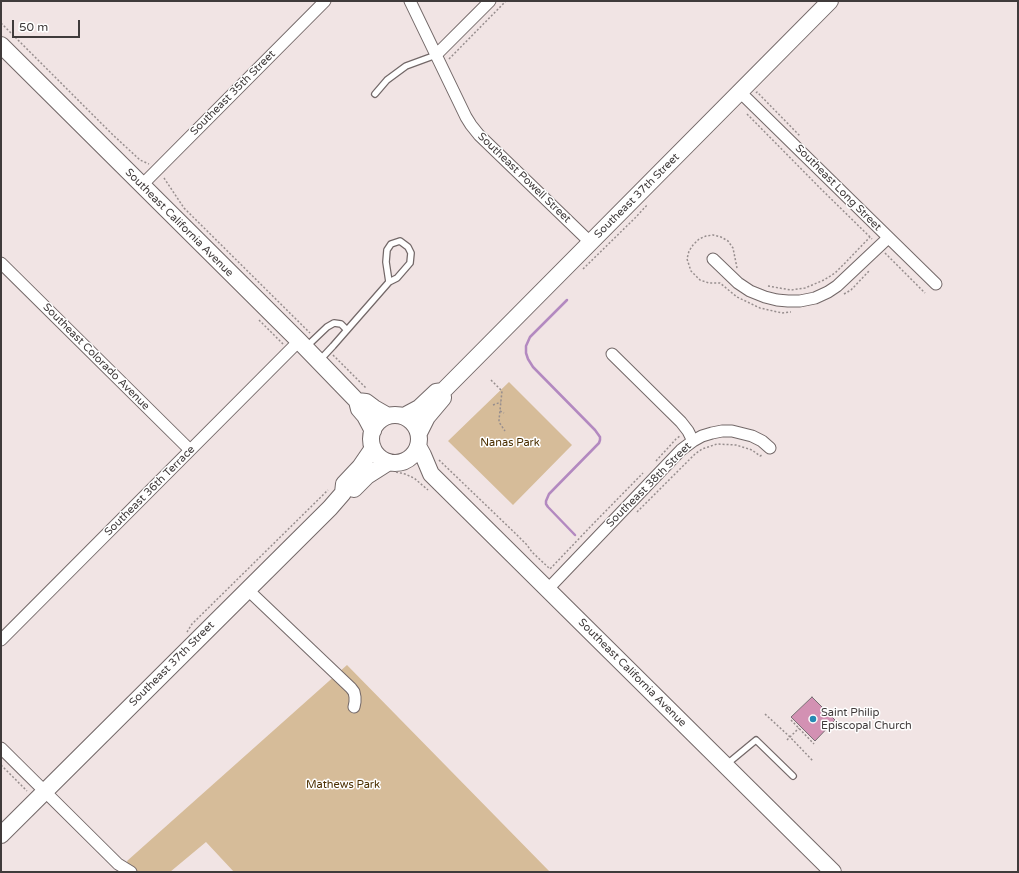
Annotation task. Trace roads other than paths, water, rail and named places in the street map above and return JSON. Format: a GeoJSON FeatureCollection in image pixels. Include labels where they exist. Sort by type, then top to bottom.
{"type":"FeatureCollection","features":[{"type":"Feature","properties":{"kind":"main road","name":"Southeast 37th Street"},"geometry":{"type":"LineString","coordinates":[[404,416],[419,408],[436,392],[443,391],[591,242],[744,96],[830,1]]}},
{"type":"Feature","properties":{"kind":"main road","name":"Southeast California Avenue"},"geometry":{"type":"LineString","coordinates":[[1,45],[302,344],[323,356],[363,396],[366,402],[388,416]]}},
{"type":"Feature","properties":{"kind":"main road","name":"Southeast 37th Street"},"geometry":{"type":"LineString","coordinates":[[418,440],[427,417],[443,398],[443,391]]}},
{"type":"Feature","properties":{"kind":"main road","name":"Southeast California Avenue"},"geometry":{"type":"LineString","coordinates":[[363,396],[359,409],[365,416],[373,431]]}},
{"type":"Feature","properties":{"kind":"main road"},"geometry":{"type":"LineString","coordinates":[[396,414],[404,416],[411,420],[416,426],[418,440],[414,453],[409,458],[395,462],[382,459],[373,448],[373,431],[376,424],[388,416],[396,414]]}},
{"type":"Feature","properties":{"kind":"main road","name":"Southeast California Avenue"},"geometry":{"type":"LineString","coordinates":[[418,440],[431,474],[833,872]]}},
{"type":"Feature","properties":{"kind":"main road","name":"Southeast 37th Street"},"geometry":{"type":"LineString","coordinates":[[1,836],[330,508],[337,489],[344,484],[360,467],[373,448]]}},
{"type":"Feature","properties":{"kind":"main road","name":"Southeast 37th Street"},"geometry":{"type":"LineString","coordinates":[[337,489],[352,490],[367,476],[395,462]]}},
{"type":"Feature","properties":{"kind":"main road","name":"Southeast California Avenue"},"geometry":{"type":"LineString","coordinates":[[395,462],[412,466],[431,474]]}},
{"type":"Feature","properties":{"kind":"street","name":"Southeast 35th Street"},"geometry":{"type":"LineString","coordinates":[[142,185],[325,1]]}},
{"type":"Feature","properties":{"kind":"street","name":"Southeast Powell Street"},"geometry":{"type":"LineString","coordinates":[[410,1],[466,117],[479,135],[591,242]]}},
{"type":"Feature","properties":{"kind":"street"},"geometry":{"type":"LineString","coordinates":[[436,55],[490,1]]}},
{"type":"Feature","properties":{"kind":"street","name":"Southeast Long Street"},"geometry":{"type":"LineString","coordinates":[[744,96],[936,284]]}},
{"type":"Feature","properties":{"kind":"street"},"geometry":{"type":"LineString","coordinates":[[713,259],[738,283],[750,291],[777,300],[800,301],[814,298],[828,292],[882,250],[891,241]]}},
{"type":"Feature","properties":{"kind":"street","name":"Southeast Colorado Avenue"},"geometry":{"type":"LineString","coordinates":[[1,263],[190,450]]}},
{"type":"Feature","properties":{"kind":"street","name":"Southeast 36th Terrace"},"geometry":{"type":"LineString","coordinates":[[1,640],[190,450],[302,344]]}},
{"type":"Feature","properties":{"kind":"street"},"geometry":{"type":"LineString","coordinates":[[612,354],[681,422],[690,436]]}},
{"type":"Feature","properties":{"kind":"street","name":"Southeast 38th Street"},"geometry":{"type":"LineString","coordinates":[[547,590],[681,450],[690,436],[702,436],[722,431],[732,431],[752,436],[762,441],[770,448]]}},
{"type":"Feature","properties":{"kind":"street"},"geometry":{"type":"LineString","coordinates":[[248,590],[351,688],[355,697],[354,707]]}},
{"type":"Feature","properties":{"kind":"street"},"geometry":{"type":"LineString","coordinates":[[1,748],[118,864],[131,872]]}},
{"type":"Feature","properties":{"kind":"lane"},"geometry":{"type":"LineString","coordinates":[[376,94],[387,80],[406,66],[436,55]]}},
{"type":"Feature","properties":{"kind":"lane"},"geometry":{"type":"LineString","coordinates":[[323,356],[390,282],[397,278],[410,264],[411,253],[408,247],[400,241],[391,244],[387,250],[386,262],[390,282]]}},
{"type":"Feature","properties":{"kind":"lane"},"geometry":{"type":"LineString","coordinates":[[302,344],[334,323],[341,324],[347,330]]}},
{"type":"Feature","properties":{"kind":"lane"},"geometry":{"type":"LineString","coordinates":[[725,765],[756,740],[793,776]]}},
{"type":"Feature","properties":{"kind":"waterway"},"geometry":{"type":"LineString","coordinates":[[567,300],[530,337],[526,346],[526,353],[533,367],[595,430],[600,437],[599,443],[549,494],[546,501],[548,507],[575,535]]}},
{"type":"Feature","properties":{"kind":"place","name":"Saint Philip Episcopal Church"},"geometry":{"type":"Point","coordinates":[813,719]}},
{"type":"Feature","properties":{"kind":"park label","name":"Nanas Park"},"geometry":{"type":"Point","coordinates":[510,443]}},
{"type":"Feature","properties":{"kind":"park label","name":"Mathews Park"},"geometry":{"type":"Point","coordinates":[343,785]}}]}
